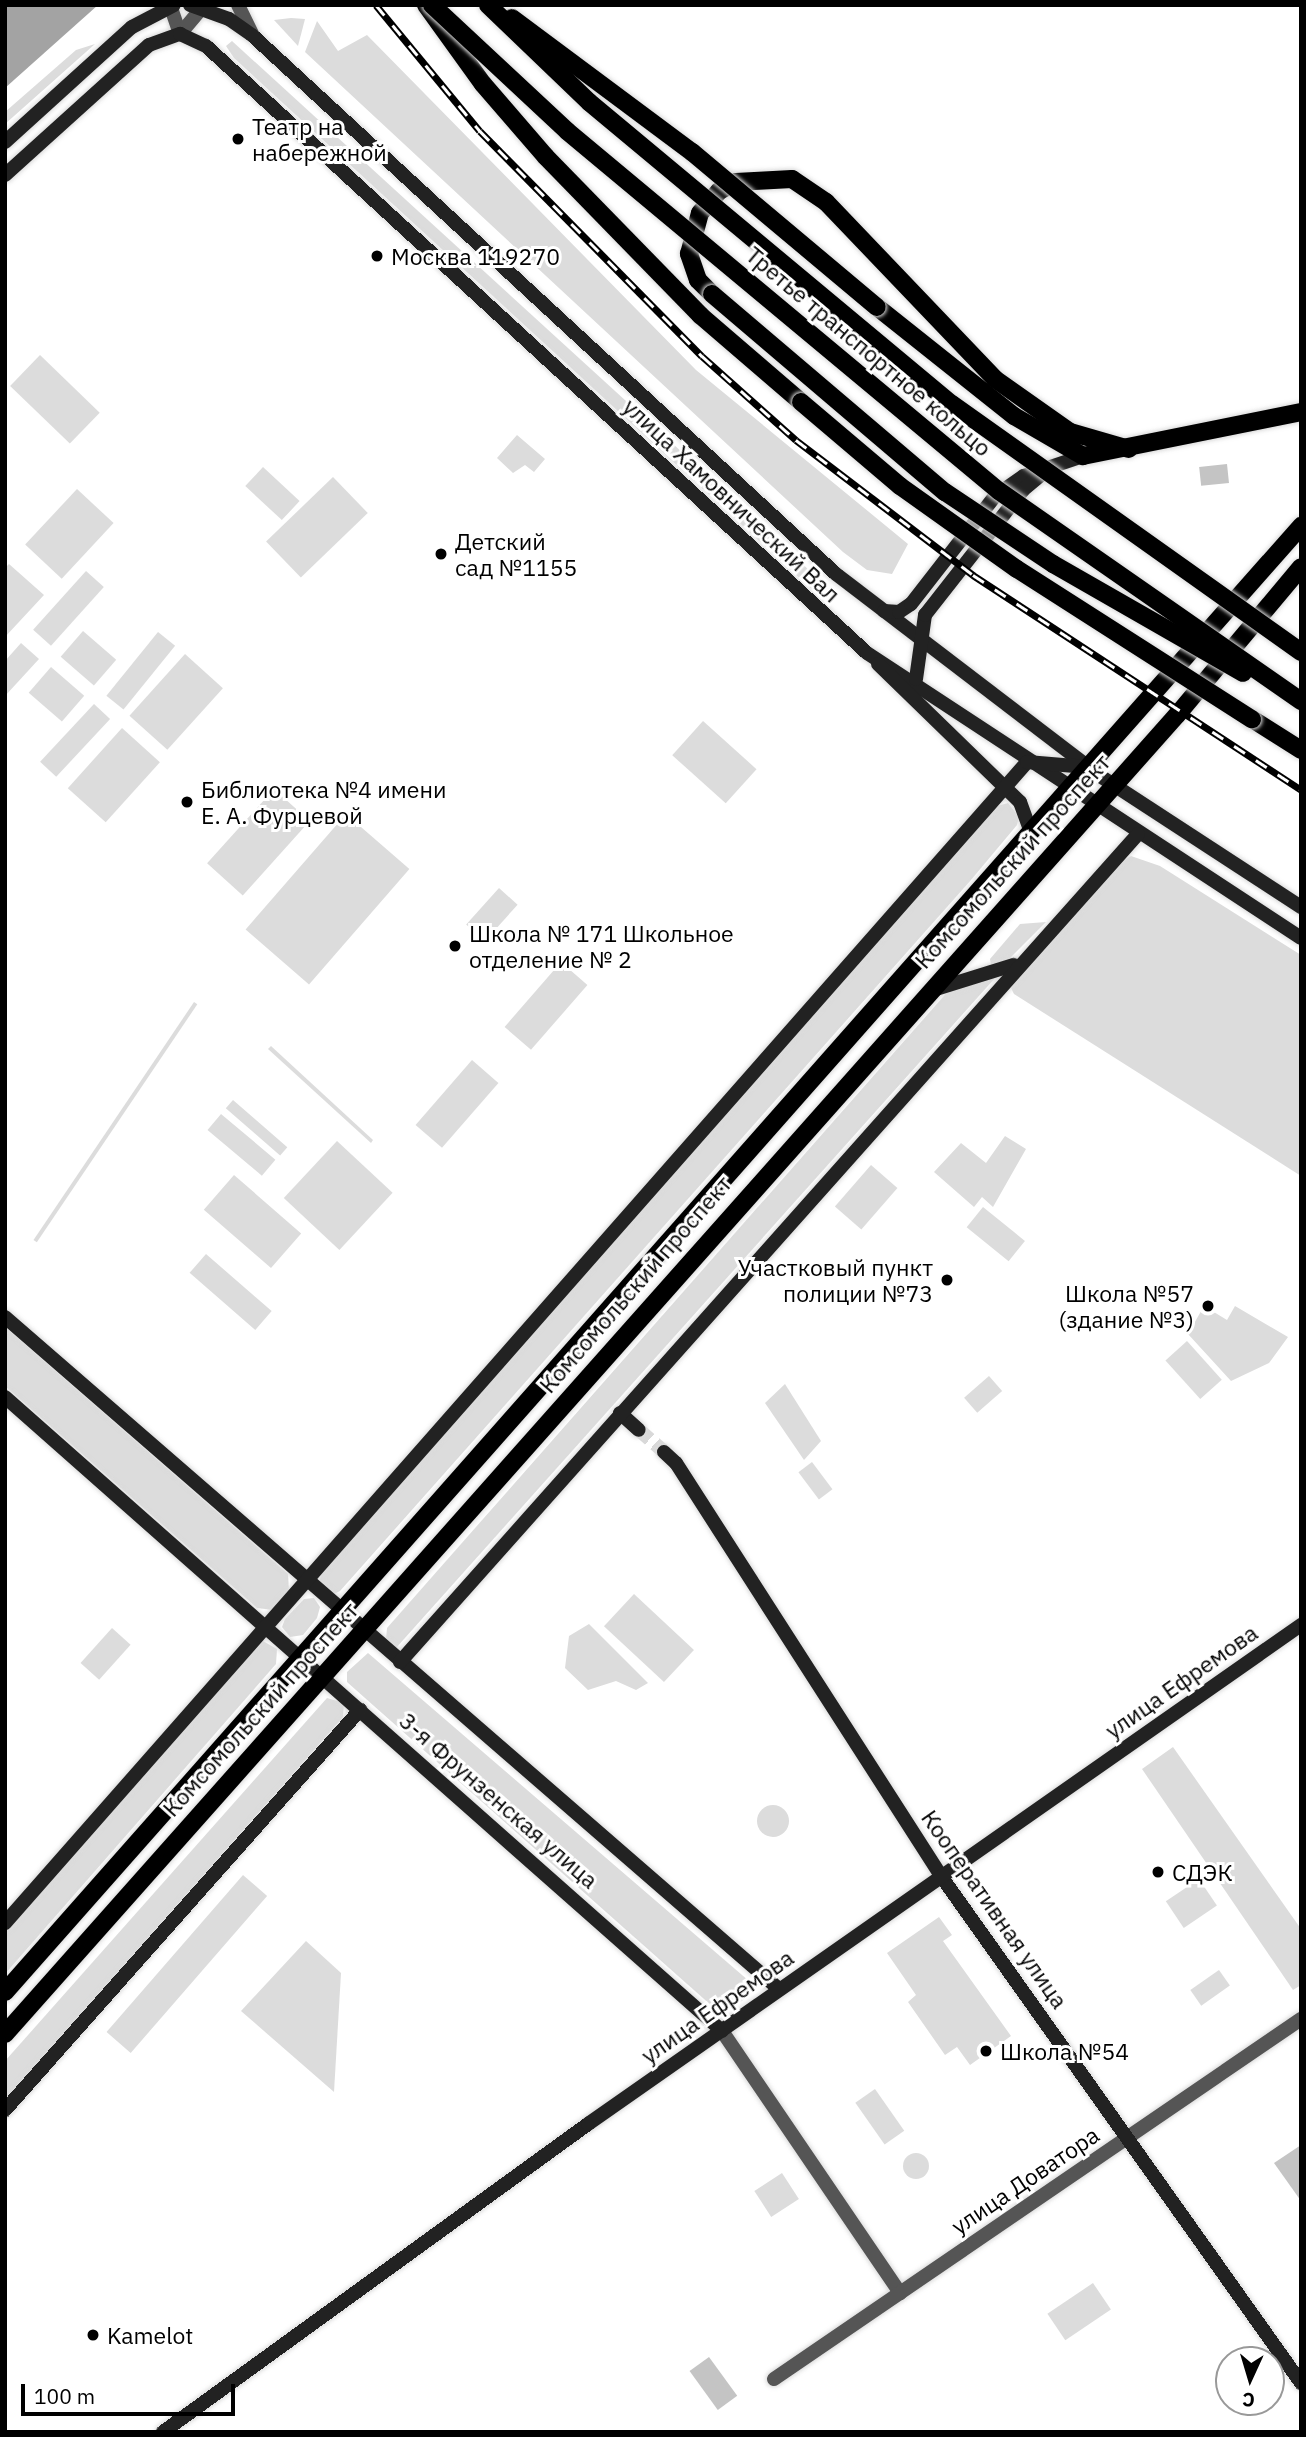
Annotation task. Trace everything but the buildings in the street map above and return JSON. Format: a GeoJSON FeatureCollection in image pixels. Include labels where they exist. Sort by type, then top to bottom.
{"type":"FeatureCollection","features":[{"type":"Feature","properties":{"kind":"main road"},"geometry":{"type":"LineString","coordinates":[[426,5],[483,84],[546,156],[700,315],[791,394],[900,485],[1006,561],[1301,750]]}},
{"type":"Feature","properties":{"kind":"main road","name":"Третье транспортное кольцо"},"geometry":{"type":"LineString","coordinates":[[432,5],[567,131],[999,491],[1301,703]]}},
{"type":"Feature","properties":{"kind":"main road","name":"Третье транспортное кольцо"},"geometry":{"type":"LineString","coordinates":[[488,5],[589,102],[952,404],[1301,652]]}},
{"type":"Feature","properties":{"kind":"main road"},"geometry":{"type":"LineString","coordinates":[[495,5],[692,152],[877,307],[1014,416],[1083,456],[1129,449],[1301,412]]}},
{"type":"Feature","properties":{"kind":"main road"},"geometry":{"type":"LineString","coordinates":[[1129,449],[1070,432],[995,379],[826,202],[792,179],[736,182],[719,191],[700,213],[689,254],[698,280],[944,492],[1109,598],[1301,703]]}},
{"type":"Feature","properties":{"kind":"main road","name":"Комсомольский проспект"},"geometry":{"type":"LineString","coordinates":[[5,1992],[1301,526]]}},
{"type":"Feature","properties":{"kind":"main road","name":"Комсомольский проспект"},"geometry":{"type":"LineString","coordinates":[[5,2034],[922,996],[1113,785],[1301,567]]}},
{"type":"Feature","properties":{"kind":"main road"},"geometry":{"type":"LineString","coordinates":[[1273,602],[1301,586]]}},
{"type":"Feature","properties":{"kind":"street"},"geometry":{"type":"LineString","coordinates":[[5,142],[132,27],[171,5],[180,34]]}},
{"type":"Feature","properties":{"kind":"street","name":"улица Хамовнический Вал"},"geometry":{"type":"LineString","coordinates":[[238,5],[253,36]]}},
{"type":"Feature","properties":{"kind":"street","name":"улица Хамовнический Вал"},"geometry":{"type":"LineString","coordinates":[[199,6],[253,36],[836,574],[1087,767],[1301,907]]}},
{"type":"Feature","properties":{"kind":"street"},"geometry":{"type":"LineString","coordinates":[[5,175],[149,45],[180,34],[199,6]]}},
{"type":"Feature","properties":{"kind":"street","name":"улица Хамовнический Вал"},"geometry":{"type":"LineString","coordinates":[[180,34],[206,46],[867,653],[916,680],[1027,762],[1301,938]]}},
{"type":"Feature","properties":{"kind":"street"},"geometry":{"type":"LineString","coordinates":[[882,610],[899,612],[911,604],[995,496],[1054,465],[1083,456]]}},
{"type":"Feature","properties":{"kind":"street"},"geometry":{"type":"LineString","coordinates":[[916,680],[918,638],[925,615],[1023,490],[1054,465]]}},
{"type":"Feature","properties":{"kind":"street"},"geometry":{"type":"LineString","coordinates":[[867,653],[1020,803],[1031,832]]}},
{"type":"Feature","properties":{"kind":"street","name":"Комсомольский проспект"},"geometry":{"type":"LineString","coordinates":[[5,1923],[1027,762],[1087,767]]}},
{"type":"Feature","properties":{"kind":"street"},"geometry":{"type":"LineString","coordinates":[[400,1662],[1026,955],[1138,834]]}},
{"type":"Feature","properties":{"kind":"street"},"geometry":{"type":"LineString","coordinates":[[922,996],[951,982],[1011,966],[1026,955]]}},
{"type":"Feature","properties":{"kind":"street","name":"3-я Фрунзенская улица"},"geometry":{"type":"LineString","coordinates":[[5,1317],[340,1612],[779,1989]]}},
{"type":"Feature","properties":{"kind":"street","name":"3-я Фрунзенская улица"},"geometry":{"type":"LineString","coordinates":[[5,1397],[722,2031],[900,2293]]}},
{"type":"Feature","properties":{"kind":"street"},"geometry":{"type":"LineString","coordinates":[[620,1413],[639,1430]]}},
{"type":"Feature","properties":{"kind":"street","name":"Кооперативная улица"},"geometry":{"type":"LineString","coordinates":[[664,1452],[677,1463],[941,1876],[1129,2137],[1301,2383]]}},
{"type":"Feature","properties":{"kind":"street","name":"улица Ефремова"},"geometry":{"type":"LineString","coordinates":[[163,2432],[779,1989],[1301,1625]]}},
{"type":"Feature","properties":{"kind":"street"},"geometry":{"type":"LineString","coordinates":[[5,2110],[360,1710]]}},
{"type":"Feature","properties":{"kind":"street","name":"улица Доватора"},"geometry":{"type":"LineString","coordinates":[[774,2379],[1301,2019]]}},
{"type":"Feature","properties":{"kind":"shaded area"},"geometry":{"type":"Polygon","coordinates":[[[5,5],[98,5],[5,88],[5,5]]]}},
{"type":"Feature","properties":{"kind":"shaded area"},"geometry":{"type":"Polygon","coordinates":[[[291,18],[305,19],[298,46],[274,20],[291,18]]]}},
{"type":"Feature","properties":{"kind":"shaded area"},"geometry":{"type":"Polygon","coordinates":[[[317,21],[338,51],[367,35],[696,370],[908,544],[892,574],[867,570],[843,552],[305,52],[317,21]]]}},
{"type":"Feature","properties":{"kind":"shaded area"},"geometry":{"type":"Polygon","coordinates":[[[232,41],[730,496],[828,588],[828,595],[819,596],[234,58],[226,46],[232,41]]]}},
{"type":"Feature","properties":{"kind":"shaded area"},"geometry":{"type":"Polygon","coordinates":[[[95,44],[5,124],[5,112],[76,50],[95,44]]]}},
{"type":"Feature","properties":{"kind":"shaded area"},"geometry":{"type":"Polygon","coordinates":[[[40,355],[100,413],[70,444],[10,386],[40,355]]]}},
{"type":"Feature","properties":{"kind":"shaded area"},"geometry":{"type":"Polygon","coordinates":[[[517,435],[545,459],[534,472],[525,465],[513,473],[497,458],[517,435]]]}},
{"type":"Feature","properties":{"kind":"shaded area"},"geometry":{"type":"Polygon","coordinates":[[[263,467],[300,501],[282,520],[245,486],[263,467]]]}},
{"type":"Feature","properties":{"kind":"shaded area"},"geometry":{"type":"Polygon","coordinates":[[[333,477],[368,513],[301,578],[266,542],[333,477]]]}},
{"type":"Feature","properties":{"kind":"shaded area"},"geometry":{"type":"Polygon","coordinates":[[[77,489],[114,523],[62,579],[25,545],[77,489]]]}},
{"type":"Feature","properties":{"kind":"shaded area"},"geometry":{"type":"Polygon","coordinates":[[[9,564],[44,595],[5,637],[5,568],[9,564]]]}},
{"type":"Feature","properties":{"kind":"shaded area"},"geometry":{"type":"Polygon","coordinates":[[[86,571],[104,587],[51,646],[33,630],[86,571]]]}},
{"type":"Feature","properties":{"kind":"shaded area"},"geometry":{"type":"Polygon","coordinates":[[[83,631],[116,660],[94,686],[61,657],[83,631]]]}},
{"type":"Feature","properties":{"kind":"shaded area"},"geometry":{"type":"Polygon","coordinates":[[[158,632],[175,646],[123,710],[106,696],[158,632]]]}},
{"type":"Feature","properties":{"kind":"shaded area"},"geometry":{"type":"Polygon","coordinates":[[[21,643],[39,659],[5,696],[5,661],[21,643]]]}},
{"type":"Feature","properties":{"kind":"shaded area"},"geometry":{"type":"Polygon","coordinates":[[[185,654],[223,688],[167,750],[129,716],[185,654]]]}},
{"type":"Feature","properties":{"kind":"shaded area"},"geometry":{"type":"Polygon","coordinates":[[[51,667],[84,696],[62,722],[29,693],[51,667]]]}},
{"type":"Feature","properties":{"kind":"shaded area"},"geometry":{"type":"Polygon","coordinates":[[[94,704],[110,719],[56,777],[40,762],[94,704]]]}},
{"type":"Feature","properties":{"kind":"shaded area"},"geometry":{"type":"Polygon","coordinates":[[[703,721],[757,769],[726,803],[672,755],[703,721]]]}},
{"type":"Feature","properties":{"kind":"shaded area"},"geometry":{"type":"Polygon","coordinates":[[[122,728],[160,762],[106,822],[68,788],[122,728]]]}},
{"type":"Feature","properties":{"kind":"shaded area"},"geometry":{"type":"Polygon","coordinates":[[[274,789],[310,821],[243,895],[207,863],[274,789]]]}},
{"type":"Feature","properties":{"kind":"shaded area"},"geometry":{"type":"Polygon","coordinates":[[[1008,803],[1019,817],[1017,825],[971,880],[340,1591],[334,1594],[319,1584],[321,1574],[997,806],[1008,803]]]}},
{"type":"Feature","properties":{"kind":"shaded area"},"geometry":{"type":"Polygon","coordinates":[[[346,814],[409,869],[309,985],[246,929],[346,814]]]}},
{"type":"Feature","properties":{"kind":"shaded area"},"geometry":{"type":"Polygon","coordinates":[[[1131,856],[1160,866],[1301,955],[1301,1176],[1014,994],[1010,986],[1115,865],[1131,856]]]}},
{"type":"Feature","properties":{"kind":"shaded area"},"geometry":{"type":"Polygon","coordinates":[[[499,888],[518,905],[485,941],[466,924],[499,888]]]}},
{"type":"Feature","properties":{"kind":"shaded area"},"geometry":{"type":"Polygon","coordinates":[[[1046,922],[1007,961],[991,965],[990,959],[1020,924],[1046,922]]]}},
{"type":"Feature","properties":{"kind":"shaded area"},"geometry":{"type":"Polygon","coordinates":[[[561,962],[587,985],[531,1050],[505,1027],[561,962]]]}},
{"type":"Feature","properties":{"kind":"shaded area"},"geometry":{"type":"Polygon","coordinates":[[[984,977],[995,978],[396,1648],[386,1639],[387,1628],[950,989],[984,977]]]}},
{"type":"Feature","properties":{"kind":"shaded area"},"geometry":{"type":"Polygon","coordinates":[[[194,1002],[197,1004],[37,1242],[34,1240],[194,1002]]]}},
{"type":"Feature","properties":{"kind":"shaded area"},"geometry":{"type":"Polygon","coordinates":[[[271,1046],[373,1140],[371,1143],[268,1049],[271,1046]]]}},
{"type":"Feature","properties":{"kind":"shaded area"},"geometry":{"type":"Polygon","coordinates":[[[472,1060],[498,1083],[442,1148],[416,1125],[472,1060]]]}},
{"type":"Feature","properties":{"kind":"shaded area"},"geometry":{"type":"Polygon","coordinates":[[[233,1100],[287,1147],[280,1156],[226,1108],[233,1100]]]}},
{"type":"Feature","properties":{"kind":"shaded area"},"geometry":{"type":"Polygon","coordinates":[[[221,1114],[275,1160],[262,1176],[208,1130],[221,1114]]]}},
{"type":"Feature","properties":{"kind":"shaded area"},"geometry":{"type":"Polygon","coordinates":[[[1005,1136],[1026,1149],[993,1207],[982,1197],[974,1207],[934,1172],[961,1143],[986,1163],[1005,1136]]]}},
{"type":"Feature","properties":{"kind":"shaded area"},"geometry":{"type":"Polygon","coordinates":[[[337,1141],[393,1193],[339,1250],[284,1198],[337,1141]]]}},
{"type":"Feature","properties":{"kind":"shaded area"},"geometry":{"type":"Polygon","coordinates":[[[871,1165],[897,1188],[861,1229],[835,1207],[871,1165]]]}},
{"type":"Feature","properties":{"kind":"shaded area"},"geometry":{"type":"Polygon","coordinates":[[[234,1175],[301,1233],[271,1268],[204,1210],[234,1175]]]}},
{"type":"Feature","properties":{"kind":"shaded area"},"geometry":{"type":"Polygon","coordinates":[[[983,1207],[1025,1241],[1009,1261],[967,1227],[983,1207]]]}},
{"type":"Feature","properties":{"kind":"shaded area"},"geometry":{"type":"Polygon","coordinates":[[[206,1254],[272,1311],[255,1330],[190,1273],[206,1254]]]}},
{"type":"Feature","properties":{"kind":"shaded area"},"geometry":{"type":"Polygon","coordinates":[[[1204,1306],[1227,1320],[1235,1306],[1288,1337],[1269,1363],[1231,1381],[1188,1334],[1204,1306]]]}},
{"type":"Feature","properties":{"kind":"shaded area"},"geometry":{"type":"Polygon","coordinates":[[[5,1327],[288,1574],[289,1591],[273,1610],[257,1608],[5,1386],[5,1327]]]}},
{"type":"Feature","properties":{"kind":"shaded area"},"geometry":{"type":"Polygon","coordinates":[[[1187,1341],[1222,1380],[1200,1399],[1165,1360],[1187,1341]]]}},
{"type":"Feature","properties":{"kind":"shaded area"},"geometry":{"type":"Polygon","coordinates":[[[989,1376],[1002,1391],[977,1413],[964,1398],[989,1376]]]}},
{"type":"Feature","properties":{"kind":"shaded area"},"geometry":{"type":"Polygon","coordinates":[[[785,1384],[821,1441],[804,1460],[765,1403],[785,1384]]]}},
{"type":"Feature","properties":{"kind":"shaded area"},"geometry":{"type":"Polygon","coordinates":[[[812,1462],[832,1489],[819,1499],[798,1472],[812,1462]]]}},
{"type":"Feature","properties":{"kind":"shaded area"},"geometry":{"type":"Polygon","coordinates":[[[634,1594],[694,1650],[664,1682],[604,1626],[634,1594]]]}},
{"type":"Feature","properties":{"kind":"shaded area"},"geometry":{"type":"Polygon","coordinates":[[[314,1598],[320,1607],[317,1618],[303,1635],[290,1637],[282,1627],[285,1619],[304,1599],[314,1598]]]}},
{"type":"Feature","properties":{"kind":"shaded area"},"geometry":{"type":"Polygon","coordinates":[[[589,1624],[648,1683],[636,1690],[616,1681],[588,1690],[565,1668],[569,1636],[589,1624]]]}},
{"type":"Feature","properties":{"kind":"shaded area"},"geometry":{"type":"Polygon","coordinates":[[[112,1628],[131,1645],[99,1680],[81,1663],[112,1628]]]}},
{"type":"Feature","properties":{"kind":"shaded area"},"geometry":{"type":"Polygon","coordinates":[[[263,1641],[277,1649],[276,1664],[5,1974],[5,1931],[263,1641]]]}},
{"type":"Feature","properties":{"kind":"shaded area"},"geometry":{"type":"Polygon","coordinates":[[[368,1653],[749,1981],[745,1999],[725,2011],[713,2007],[347,1682],[347,1672],[368,1653]]]}},
{"type":"Feature","properties":{"kind":"shaded area"},"geometry":{"type":"Polygon","coordinates":[[[327,1698],[344,1703],[343,1717],[5,2100],[5,2061],[327,1698]]]}},
{"type":"Feature","properties":{"kind":"shaded area"},"geometry":{"type":"Polygon","coordinates":[[[1173,1747],[1301,1929],[1301,1985],[1293,1990],[1142,1769],[1173,1747]]]}},
{"type":"Feature","properties":{"kind":"shaded area"},"geometry":{"type":"Polygon","coordinates":[[[773,1805],[784,1810],[789,1821],[784,1832],[773,1837],[762,1832],[757,1821],[762,1810],[773,1805]]]}},
{"type":"Feature","properties":{"kind":"shaded area"},"geometry":{"type":"Polygon","coordinates":[[[243,1875],[267,1896],[131,2053],[107,2032],[243,1875]]]}},
{"type":"Feature","properties":{"kind":"shaded area"},"geometry":{"type":"Polygon","coordinates":[[[1199,1879],[1217,1906],[1184,1928],[1166,1901],[1199,1879]]]}},
{"type":"Feature","properties":{"kind":"shaded area"},"geometry":{"type":"Polygon","coordinates":[[[939,1917],[952,1935],[943,1941],[1011,2036],[970,2065],[957,2047],[945,2055],[908,2002],[916,1995],[887,1953],[939,1917]]]}},
{"type":"Feature","properties":{"kind":"shaded area"},"geometry":{"type":"Polygon","coordinates":[[[306,1941],[341,1973],[334,2092],[241,2011],[306,1941]]]}},
{"type":"Feature","properties":{"kind":"shaded area"},"geometry":{"type":"Polygon","coordinates":[[[1219,1970],[1230,1986],[1201,2006],[1190,1990],[1219,1970]]]}},
{"type":"Feature","properties":{"kind":"shaded area"},"geometry":{"type":"Polygon","coordinates":[[[875,2089],[904,2131],[885,2145],[855,2103],[875,2089]]]}},
{"type":"Feature","properties":{"kind":"shaded area"},"geometry":{"type":"Polygon","coordinates":[[[916,2153],[925,2157],[929,2166],[925,2175],[916,2179],[907,2175],[903,2166],[907,2157],[916,2153]]]}},
{"type":"Feature","properties":{"kind":"shaded area"},"geometry":{"type":"Polygon","coordinates":[[[782,2173],[799,2199],[771,2217],[754,2191],[782,2173]]]}},
{"type":"Feature","properties":{"kind":"shaded area"},"geometry":{"type":"Polygon","coordinates":[[[1093,2283],[1111,2310],[1065,2340],[1047,2314],[1093,2283]]]}},
{"type":"Feature","properties":{"kind":"tunnel"},"geometry":{"type":"LineString","coordinates":[[639,1430],[664,1452]]}},
{"type":"Feature","properties":{"kind":"railway"},"geometry":{"type":"LineString","coordinates":[[376,5],[480,131],[702,356],[796,440],[973,575],[1301,790]]}},
{"type":"Feature","properties":{"kind":"place","name":"Театр на набережной"},"geometry":{"type":"Point","coordinates":[238,139]}},
{"type":"Feature","properties":{"kind":"place","name":"Москва 119270"},"geometry":{"type":"Point","coordinates":[377,256]}},
{"type":"Feature","properties":{"kind":"place","name":"Детский сад №1155"},"geometry":{"type":"Point","coordinates":[441,554]}},
{"type":"Feature","properties":{"kind":"place","name":"Библиотека №4 имени Е. А. Фурцевой"},"geometry":{"type":"Point","coordinates":[187,802]}},
{"type":"Feature","properties":{"kind":"place","name":"Школа № 171 Школьное отделение № 2"},"geometry":{"type":"Point","coordinates":[455,946]}},
{"type":"Feature","properties":{"kind":"place","name":"Участковый пункт полиции №73"},"geometry":{"type":"Point","coordinates":[947,1280]}},
{"type":"Feature","properties":{"kind":"place","name":"Школа №57 (здание №3)"},"geometry":{"type":"Point","coordinates":[1208,1306]}},
{"type":"Feature","properties":{"kind":"place","name":"СДЭК"},"geometry":{"type":"Point","coordinates":[1158,1872]}},
{"type":"Feature","properties":{"kind":"place","name":"Школа №54"},"geometry":{"type":"Point","coordinates":[986,2051]}},
{"type":"Feature","properties":{"kind":"place","name":"Kamelot"},"geometry":{"type":"Point","coordinates":[93,2335]}}]}
